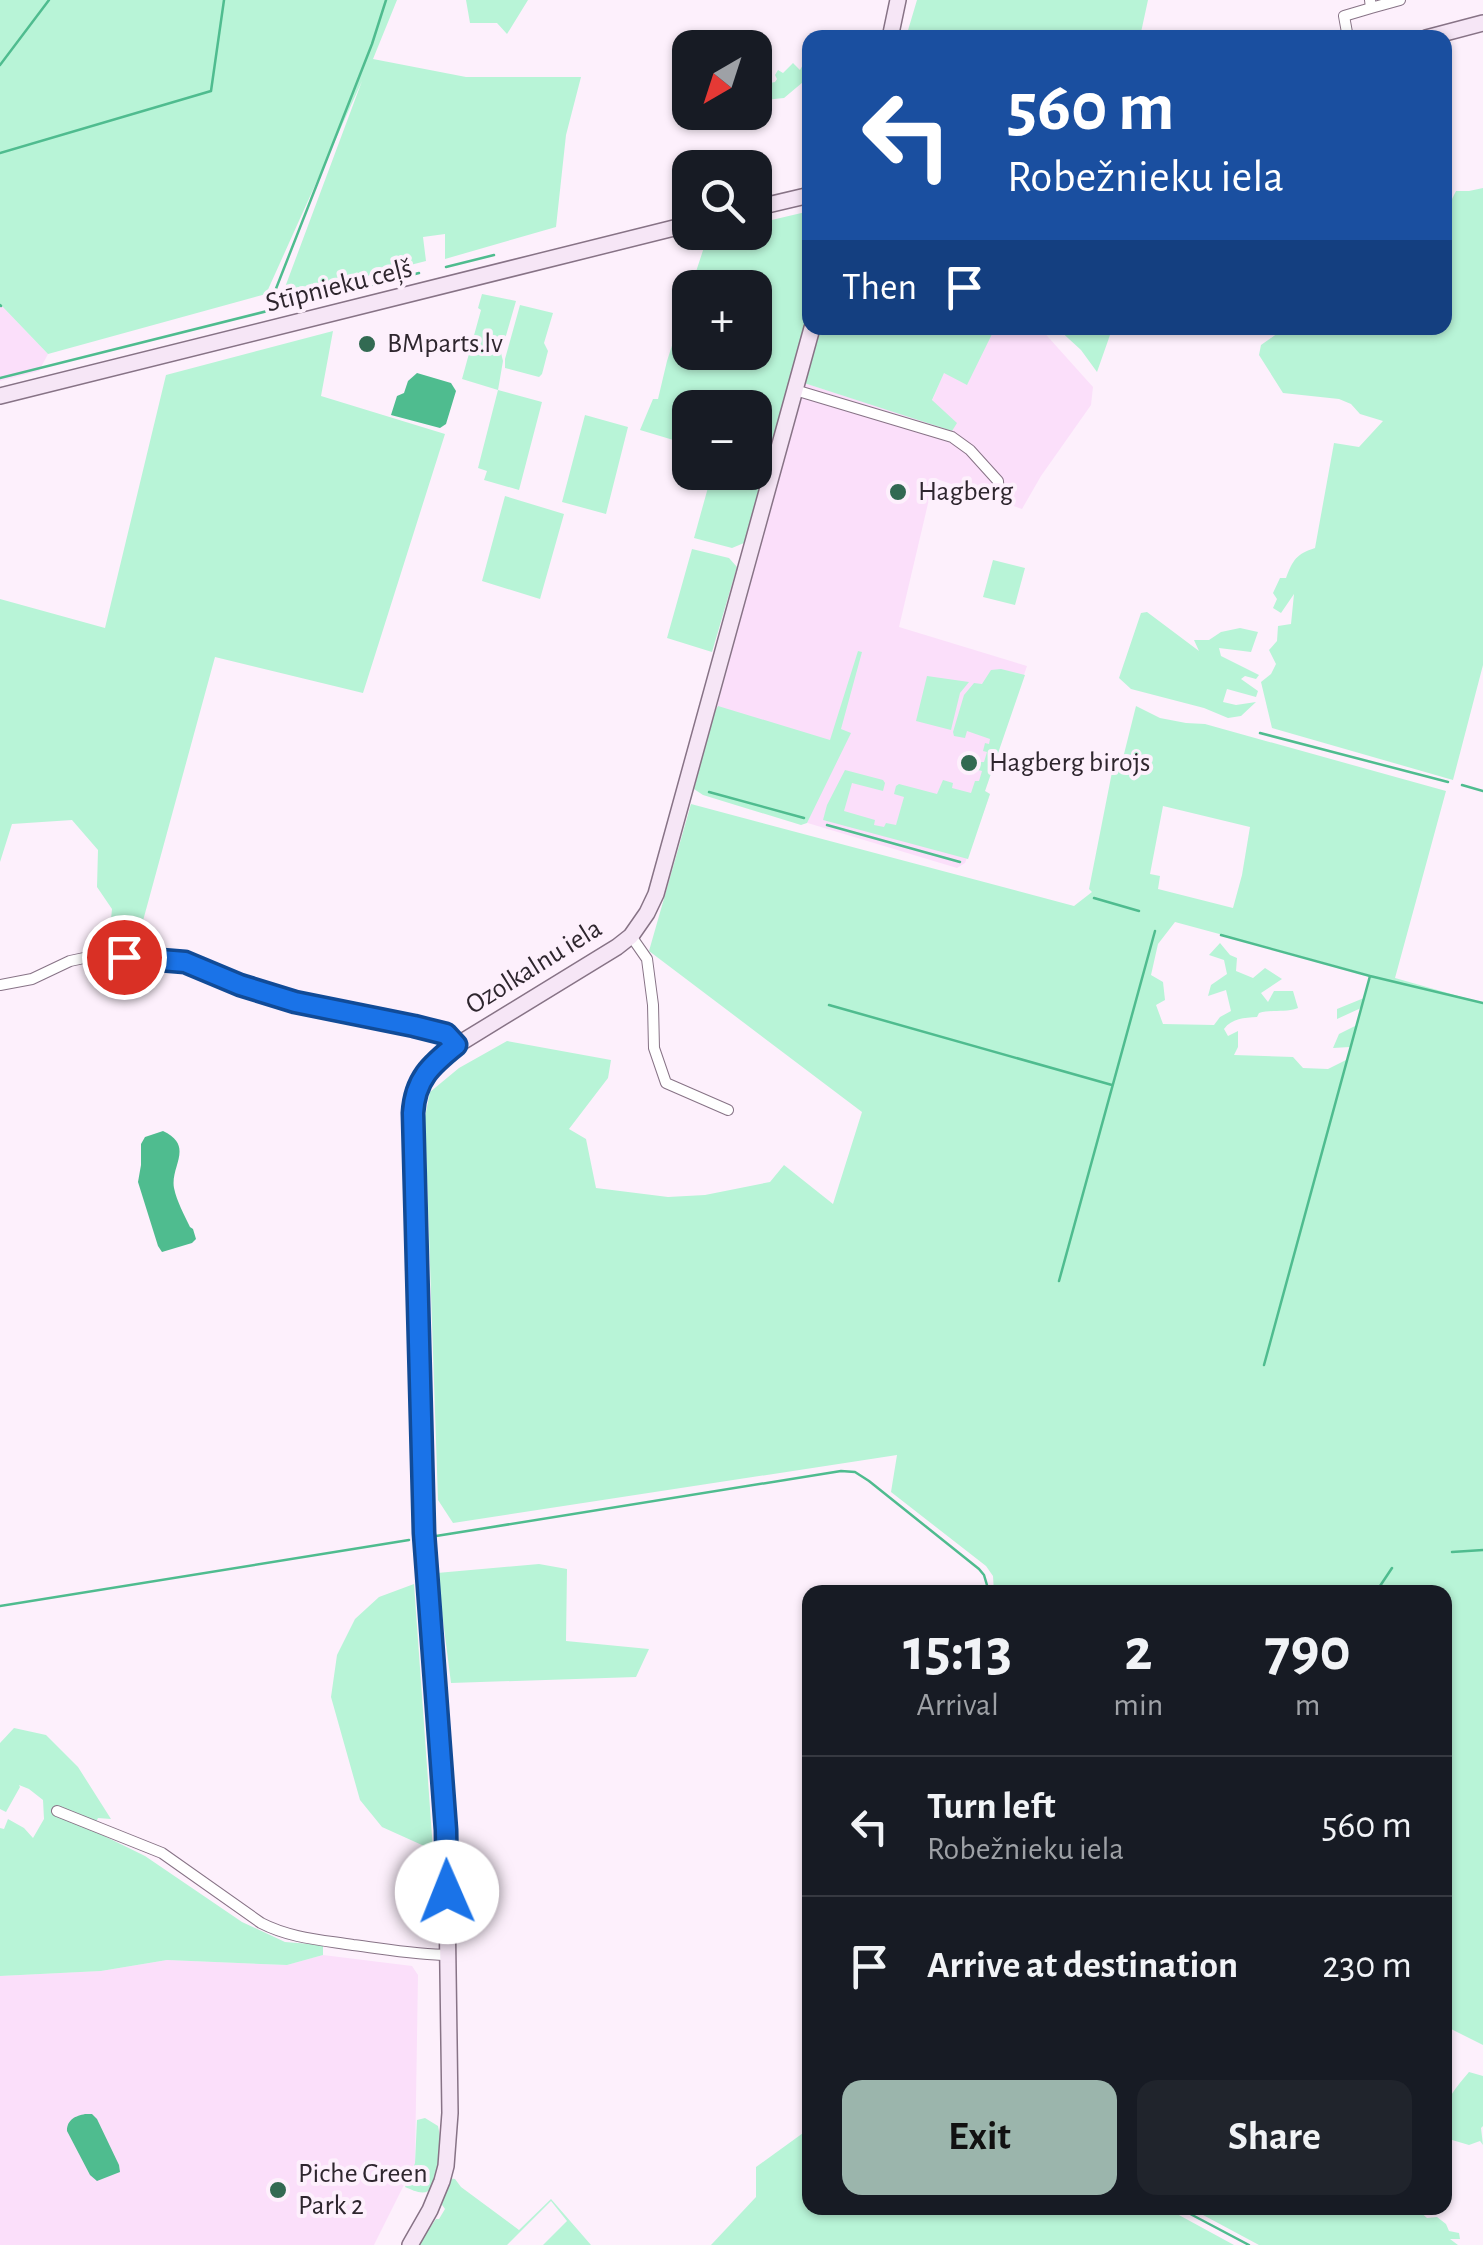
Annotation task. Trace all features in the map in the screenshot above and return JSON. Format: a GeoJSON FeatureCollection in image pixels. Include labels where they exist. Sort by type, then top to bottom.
{"type":"FeatureCollection","features":[{"type":"Feature","properties":{"kind":"street"},"geometry":{"type":"LineString","coordinates":[[892,30],[898,0]]}},
{"type":"Feature","properties":{"kind":"street"},"geometry":{"type":"LineString","coordinates":[[1347,30],[1344,16],[1370,4],[1400,0]]}},
{"type":"Feature","properties":{"kind":"street"},"geometry":{"type":"LineString","coordinates":[[1452,32],[1483,24]]}},
{"type":"Feature","properties":{"kind":"street"},"geometry":{"type":"LineString","coordinates":[[772,204],[802,197]]}},
{"type":"Feature","properties":{"kind":"street","name":"Stīpnieku ceļš"},"geometry":{"type":"LineString","coordinates":[[0,396],[672,228]]}},
{"type":"Feature","properties":{"kind":"street","name":"Ozolkalnu iela"},"geometry":{"type":"LineString","coordinates":[[410,2245],[430,2210],[446,2166],[450,2112],[446,1830],[424,1533],[414,1096],[430,1067],[456,1045],[631,936],[647,913],[656,894],[810,335]]}},
{"type":"Feature","properties":{"kind":"street"},"geometry":{"type":"LineString","coordinates":[[795,390],[952,437],[970,450],[998,481],[1000,497]]}},
{"type":"Feature","properties":{"kind":"street"},"geometry":{"type":"LineString","coordinates":[[631,936],[647,959],[654,1048],[666,1082],[728,1110]]}},
{"type":"Feature","properties":{"kind":"street"},"geometry":{"type":"LineString","coordinates":[[0,984],[32,979],[84,958],[185,962],[295,1002],[433,1030],[446,1034],[456,1045]]}},
{"type":"Feature","properties":{"kind":"street"},"geometry":{"type":"LineString","coordinates":[[57,1811],[162,1852],[276,1931],[418,1955],[448,1955]]}},
{"type":"Feature","properties":{"kind":"shaded area"},"geometry":{"type":"Polygon","coordinates":[[[0,0],[397,0],[373,59],[466,77],[581,77],[566,135],[556,227],[445,259],[445,234],[423,237],[426,261],[281,298],[362,81],[266,294],[48,354],[0,304],[0,0]]]}},
{"type":"Feature","properties":{"kind":"shaded area"},"geometry":{"type":"Polygon","coordinates":[[[466,0],[528,0],[507,34],[497,23],[470,23],[466,0]]]}},
{"type":"Feature","properties":{"kind":"shaded area"},"geometry":{"type":"Polygon","coordinates":[[[917,0],[1148,0],[1142,30],[908,30],[917,0]]]}},
{"type":"Feature","properties":{"kind":"shaded area"},"geometry":{"type":"Polygon","coordinates":[[[793,63],[800,70],[802,66],[802,83],[784,98],[772,99],[775,75],[793,63]]]}},
{"type":"Feature","properties":{"kind":"shaded area"},"geometry":{"type":"Polygon","coordinates":[[[1483,188],[1483,665],[1453,780],[1272,728],[1261,682],[1276,664],[1269,650],[1277,641],[1278,626],[1291,624],[1294,594],[1281,613],[1273,608],[1277,599],[1273,593],[1296,558],[1315,548],[1334,443],[1359,447],[1383,421],[1360,414],[1339,399],[1283,393],[1259,355],[1261,345],[1275,335],[1452,335],[1452,199],[1456,191],[1483,188]]]}},
{"type":"Feature","properties":{"kind":"shaded area"},"geometry":{"type":"Polygon","coordinates":[[[802,213],[802,335],[772,443],[772,390],[672,390],[672,440],[640,430],[653,399],[658,399],[672,346],[672,370],[772,370],[772,270],[697,270],[703,250],[772,250],[772,220],[802,213]]]}},
{"type":"Feature","properties":{"kind":"shaded area"},"geometry":{"type":"Polygon","coordinates":[[[482,294],[516,301],[501,353],[498,390],[462,379],[482,294]]]}},
{"type":"Feature","properties":{"kind":"shaded area"},"geometry":{"type":"Polygon","coordinates":[[[0,304],[48,354],[39,371],[0,381],[0,304]]]}},
{"type":"Feature","properties":{"kind":"shaded area"},"geometry":{"type":"Polygon","coordinates":[[[520,305],[553,313],[544,343],[548,351],[539,377],[505,368],[520,305]]]}},
{"type":"Feature","properties":{"kind":"shaded area"},"geometry":{"type":"Polygon","coordinates":[[[333,331],[321,396],[445,434],[363,693],[215,657],[135,950],[108,950],[112,909],[97,887],[98,850],[72,820],[12,824],[0,862],[0,599],[105,628],[166,375],[333,331]]]}},
{"type":"Feature","properties":{"kind":"shaded area"},"geometry":{"type":"Polygon","coordinates":[[[818,335],[992,335],[967,385],[944,373],[932,400],[957,423],[952,431],[804,383],[818,335]]]}},
{"type":"Feature","properties":{"kind":"shaded area"},"geometry":{"type":"Polygon","coordinates":[[[991,335],[1046,335],[1093,387],[1091,405],[1022,509],[934,478],[899,627],[1027,666],[985,791],[990,794],[965,863],[957,868],[695,789],[804,383],[952,430],[956,423],[932,401],[944,372],[966,384],[991,335]]]}},
{"type":"Feature","properties":{"kind":"shaded area"},"geometry":{"type":"Polygon","coordinates":[[[1065,335],[1110,335],[1097,372],[1065,335]]]}},
{"type":"Feature","properties":{"kind":"shaded area"},"geometry":{"type":"Polygon","coordinates":[[[417,373],[451,383],[456,391],[446,424],[440,428],[391,415],[397,396],[404,393],[408,381],[417,373]]]}},
{"type":"Feature","properties":{"kind":"shaded area"},"geometry":{"type":"Polygon","coordinates":[[[498,390],[542,402],[519,490],[484,480],[487,471],[478,468],[498,390]]]}},
{"type":"Feature","properties":{"kind":"shaded area"},"geometry":{"type":"Polygon","coordinates":[[[585,415],[628,427],[606,514],[562,502],[585,415]]]}},
{"type":"Feature","properties":{"kind":"shaded area"},"geometry":{"type":"Polygon","coordinates":[[[707,490],[759,490],[744,543],[732,548],[694,538],[707,490]]]}},
{"type":"Feature","properties":{"kind":"shaded area"},"geometry":{"type":"Polygon","coordinates":[[[505,496],[564,514],[540,599],[482,581],[505,496]]]}},
{"type":"Feature","properties":{"kind":"shaded area"},"geometry":{"type":"Polygon","coordinates":[[[692,549],[729,558],[737,567],[712,652],[667,638],[692,549]]]}},
{"type":"Feature","properties":{"kind":"shaded area"},"geometry":{"type":"Polygon","coordinates":[[[993,560],[1025,568],[1015,605],[983,597],[993,560]]]}},
{"type":"Feature","properties":{"kind":"shaded area"},"geometry":{"type":"Polygon","coordinates":[[[1147,612],[1199,651],[1194,640],[1209,640],[1221,632],[1240,628],[1258,632],[1251,652],[1219,648],[1221,656],[1259,675],[1256,679],[1241,679],[1258,691],[1256,697],[1227,689],[1223,702],[1256,702],[1241,716],[1228,718],[1131,689],[1119,678],[1141,613],[1147,612]]]}},
{"type":"Feature","properties":{"kind":"shaded area"},"geometry":{"type":"Polygon","coordinates":[[[858,651],[862,652],[841,729],[851,733],[807,823],[801,825],[694,789],[718,706],[830,740],[858,651]]]}},
{"type":"Feature","properties":{"kind":"shaded area"},"geometry":{"type":"Polygon","coordinates":[[[991,670],[1025,675],[985,791],[990,794],[968,859],[823,820],[845,770],[883,780],[883,791],[852,783],[844,811],[875,820],[874,825],[884,827],[886,823],[896,825],[904,797],[894,794],[899,784],[937,794],[943,780],[953,783],[952,788],[971,793],[975,781],[979,781],[980,762],[984,762],[985,743],[989,744],[990,739],[967,731],[965,738],[954,736],[953,732],[964,695],[974,683],[982,684],[991,670]]]}},
{"type":"Feature","properties":{"kind":"shaded area"},"geometry":{"type":"Polygon","coordinates":[[[927,676],[969,682],[960,693],[951,730],[916,721],[927,676]]]}},
{"type":"Feature","properties":{"kind":"shaded area"},"geometry":{"type":"Polygon","coordinates":[[[1136,706],[1160,718],[1205,724],[1446,791],[1395,978],[1483,1003],[1483,2045],[1452,2030],[1452,1585],[994,1585],[986,1566],[891,1492],[897,1455],[453,1523],[438,1500],[425,1117],[430,1092],[459,1068],[507,1041],[611,1060],[608,1078],[569,1129],[586,1139],[596,1188],[668,1197],[705,1195],[770,1182],[784,1165],[833,1204],[862,1112],[649,951],[691,804],[1074,906],[1092,892],[1089,889],[1114,762],[1122,762],[1136,706]],[[1163,806],[1150,874],[1160,876],[1158,889],[1233,908],[1250,827],[1163,806]],[[1175,922],[1158,944],[1151,975],[1163,982],[1165,1000],[1156,1005],[1163,1024],[1214,1025],[1231,1011],[1226,990],[1208,996],[1211,985],[1227,974],[1224,960],[1209,955],[1220,943],[1237,958],[1236,971],[1253,978],[1265,968],[1282,979],[1261,993],[1268,1002],[1274,991],[1293,991],[1298,1008],[1259,1013],[1257,1017],[1231,1023],[1224,1029],[1228,1036],[1238,1031],[1234,1055],[1293,1057],[1303,1068],[1328,1069],[1348,1059],[1350,1047],[1333,1048],[1339,1034],[1357,1025],[1361,1008],[1337,1019],[1337,1009],[1364,998],[1370,975],[1175,922]]]}},
{"type":"Feature","properties":{"kind":"shaded area"},"geometry":{"type":"Polygon","coordinates":[[[163,1131],[178,1143],[174,1188],[196,1239],[162,1252],[138,1182],[141,1144],[145,1137],[163,1131]]]}},
{"type":"Feature","properties":{"kind":"shaded area"},"geometry":{"type":"Polygon","coordinates":[[[539,1564],[567,1569],[566,1641],[649,1649],[636,1677],[451,1683],[437,1573],[539,1564]]]}},
{"type":"Feature","properties":{"kind":"shaded area"},"geometry":{"type":"Polygon","coordinates":[[[414,1584],[433,1850],[382,1827],[360,1800],[331,1697],[337,1655],[355,1619],[379,1597],[414,1584]]]}},
{"type":"Feature","properties":{"kind":"shaded area"},"geometry":{"type":"Polygon","coordinates":[[[14,1728],[46,1735],[78,1767],[111,1819],[98,1818],[92,1830],[145,1856],[242,1922],[285,1942],[323,1945],[323,1955],[287,1965],[167,1960],[101,1971],[0,1976],[0,1828],[4,1829],[8,1819],[33,1838],[44,1819],[43,1800],[19,1785],[6,1812],[0,1809],[0,1743],[14,1728]]]}},
{"type":"Feature","properties":{"kind":"shaded area"},"geometry":{"type":"Polygon","coordinates":[[[323,1955],[412,1966],[418,1975],[415,2163],[374,2245],[0,2245],[0,1976],[101,1971],[167,1960],[287,1965],[323,1955]]]}},
{"type":"Feature","properties":{"kind":"shaded area"},"geometry":{"type":"Polygon","coordinates":[[[1469,2072],[1483,2076],[1483,2145],[1480,2141],[1469,2145],[1452,2140],[1452,2095],[1469,2072]]]}},
{"type":"Feature","properties":{"kind":"shaded area"},"geometry":{"type":"Polygon","coordinates":[[[85,2114],[97,2119],[119,2165],[120,2172],[97,2181],[67,2131],[70,2121],[85,2114]]]}},
{"type":"Feature","properties":{"kind":"shaded area"},"geometry":{"type":"Polygon","coordinates":[[[425,2118],[438,2126],[442,2146],[433,2187],[423,2192],[405,2187],[415,2163],[417,2120],[425,2118]]]}},
{"type":"Feature","properties":{"kind":"shaded area"},"geometry":{"type":"Polygon","coordinates":[[[802,2134],[802,2215],[1179,2215],[1234,2245],[711,2245],[756,2197],[756,2167],[802,2134]]]}},
{"type":"Feature","properties":{"kind":"shaded area"},"geometry":{"type":"Polygon","coordinates":[[[448,2178],[455,2179],[519,2230],[551,2199],[591,2245],[543,2245],[567,2221],[551,2201],[507,2245],[418,2245],[445,2209],[440,2202],[448,2178]]]}},
{"type":"Feature","properties":{"kind":"shaded area"},"geometry":{"type":"Polygon","coordinates":[[[1203,2215],[1424,2215],[1437,2217],[1449,2231],[1459,2233],[1460,2239],[1450,2239],[1458,2245],[1259,2245],[1203,2215]]]}},
{"type":"Feature","properties":{"kind":"waterway"},"geometry":{"type":"LineString","coordinates":[[0,65],[49,0]]}},
{"type":"Feature","properties":{"kind":"waterway"},"geometry":{"type":"LineString","coordinates":[[0,153],[211,91],[224,0]]}},
{"type":"Feature","properties":{"kind":"waterway"},"geometry":{"type":"LineString","coordinates":[[268,309],[386,0]]}},
{"type":"Feature","properties":{"kind":"waterway"},"geometry":{"type":"LineString","coordinates":[[446,267],[494,255]]}},
{"type":"Feature","properties":{"kind":"waterway"},"geometry":{"type":"LineString","coordinates":[[0,378],[419,273]]}},
{"type":"Feature","properties":{"kind":"waterway"},"geometry":{"type":"LineString","coordinates":[[1260,733],[1448,782]]}},
{"type":"Feature","properties":{"kind":"waterway"},"geometry":{"type":"LineString","coordinates":[[1462,785],[1483,791]]}},
{"type":"Feature","properties":{"kind":"waterway"},"geometry":{"type":"LineString","coordinates":[[709,792],[804,818]]}},
{"type":"Feature","properties":{"kind":"waterway"},"geometry":{"type":"LineString","coordinates":[[827,825],[960,862]]}},
{"type":"Feature","properties":{"kind":"waterway"},"geometry":{"type":"LineString","coordinates":[[1094,898],[1139,911]]}},
{"type":"Feature","properties":{"kind":"waterway"},"geometry":{"type":"LineString","coordinates":[[1059,1281],[1155,931]]}},
{"type":"Feature","properties":{"kind":"waterway"},"geometry":{"type":"LineString","coordinates":[[1221,935],[1483,1003]]}},
{"type":"Feature","properties":{"kind":"waterway"},"geometry":{"type":"LineString","coordinates":[[1264,1365],[1370,976]]}},
{"type":"Feature","properties":{"kind":"waterway"},"geometry":{"type":"LineString","coordinates":[[829,1005],[1112,1085]]}},
{"type":"Feature","properties":{"kind":"waterway"},"geometry":{"type":"LineString","coordinates":[[436,1536],[841,1471],[855,1472],[979,1569],[987,1585]]}},
{"type":"Feature","properties":{"kind":"waterway"},"geometry":{"type":"LineString","coordinates":[[0,1606],[409,1540]]}},
{"type":"Feature","properties":{"kind":"waterway"},"geometry":{"type":"LineString","coordinates":[[1452,1552],[1483,1550]]}},
{"type":"Feature","properties":{"kind":"waterway"},"geometry":{"type":"LineString","coordinates":[[1381,1585],[1392,1568]]}},
{"type":"Feature","properties":{"kind":"waterway"},"geometry":{"type":"LineString","coordinates":[[1192,2215],[1249,2245]]}},
{"type":"Feature","properties":{"kind":"place","name":"BMparts.lv"},"geometry":{"type":"Point","coordinates":[367,344]}},
{"type":"Feature","properties":{"kind":"place","name":"Hagberg"},"geometry":{"type":"Point","coordinates":[898,492]}},
{"type":"Feature","properties":{"kind":"place","name":"Hagberg birojs"},"geometry":{"type":"Point","coordinates":[969,763]}},
{"type":"Feature","properties":{"kind":"place","name":"Piche Green Park 2"},"geometry":{"type":"Point","coordinates":[278,2190]}},
{"type":"Feature","properties":{"kind":"route"},"geometry":{"type":"LineString","coordinates":[[124,957],[185,962],[295,1002],[446,1034],[456,1045],[420,1081],[413,1113],[424,1533],[447,1892]]}}]}
